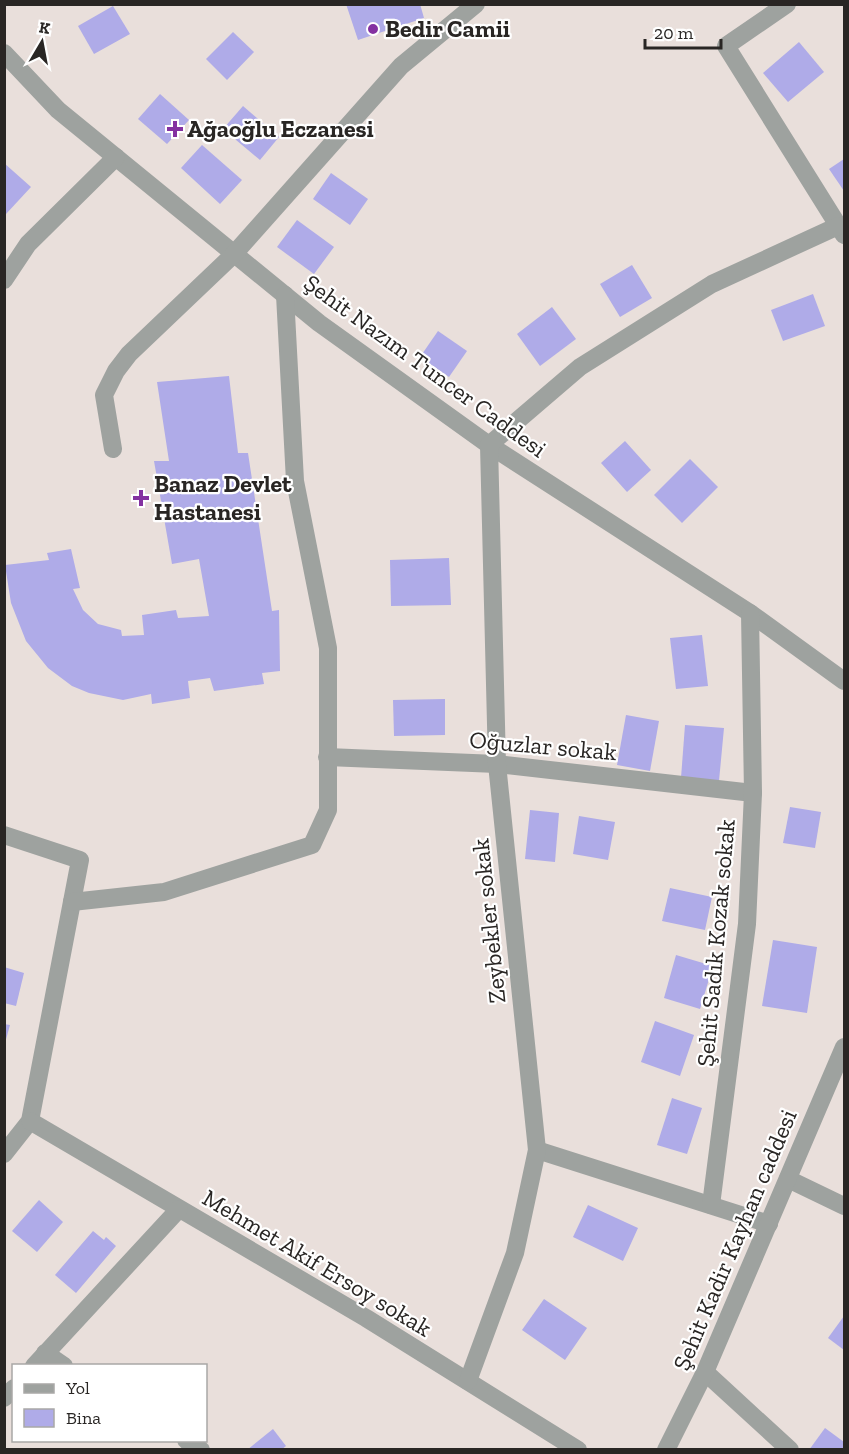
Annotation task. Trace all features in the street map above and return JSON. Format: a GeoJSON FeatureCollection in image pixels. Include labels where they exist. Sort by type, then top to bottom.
{"type":"FeatureCollection","features":[{"type":"Feature","properties":{"kind":"street"},"geometry":{"type":"LineString","coordinates":[[113,449],[104,395],[116,371],[129,354],[234,254],[401,66],[476,4]]}},
{"type":"Feature","properties":{"kind":"street"},"geometry":{"type":"LineString","coordinates":[[489,445],[580,367],[712,284],[841,232],[726,46],[787,4]]}},
{"type":"Feature","properties":{"kind":"street","name":"Şehit Nazım Tuncer Caddesi"},"geometry":{"type":"LineString","coordinates":[[4,53],[58,110],[319,323],[489,445],[750,613],[844,681]]}},
{"type":"Feature","properties":{"kind":"street"},"geometry":{"type":"LineString","coordinates":[[4,280],[28,244],[116,157]]}},
{"type":"Feature","properties":{"kind":"street"},"geometry":{"type":"LineString","coordinates":[[72,902],[164,892],[312,845],[328,810],[328,648],[295,481],[285,295]]}},
{"type":"Feature","properties":{"kind":"street","name":"Zeybekler sokak"},"geometry":{"type":"LineString","coordinates":[[468,1381],[515,1253],[537,1150],[497,764],[489,445]]}},
{"type":"Feature","properties":{"kind":"street","name":"Şehit Sadık Kozak sokak"},"geometry":{"type":"LineString","coordinates":[[711,1205],[747,924],[753,793],[750,613]]}},
{"type":"Feature","properties":{"kind":"street","name":"Oğuzlar sokak"},"geometry":{"type":"LineString","coordinates":[[327,757],[497,764],[753,793]]}},
{"type":"Feature","properties":{"kind":"street"},"geometry":{"type":"LineString","coordinates":[[4,835],[80,860],[30,1121],[4,1155]]}},
{"type":"Feature","properties":{"kind":"street","name":"Şehit Kadir Kayhan caddesi"},"geometry":{"type":"LineString","coordinates":[[666,1449],[705,1372],[844,1047]]}},
{"type":"Feature","properties":{"kind":"street","name":"Mehmet Akif Ersoy sokak"},"geometry":{"type":"LineString","coordinates":[[30,1121],[366,1318],[578,1449]]}},
{"type":"Feature","properties":{"kind":"street"},"geometry":{"type":"LineString","coordinates":[[537,1150],[769,1224]]}},
{"type":"Feature","properties":{"kind":"street"},"geometry":{"type":"LineString","coordinates":[[788,1179],[844,1206]]}},
{"type":"Feature","properties":{"kind":"street"},"geometry":{"type":"LineString","coordinates":[[60,1364],[39,1359],[179,1209]]}},
{"type":"Feature","properties":{"kind":"street"},"geometry":{"type":"LineString","coordinates":[[705,1372],[790,1449]]}},
{"type":"Feature","properties":{"kind":"building","name":"Bedir Camii"},"geometry":{"type":"Polygon","coordinates":[[[346,4],[420,4],[424,18],[358,40],[346,4]]]}},
{"type":"Feature","properties":{"kind":"building"},"geometry":{"type":"Polygon","coordinates":[[[113,6],[130,34],[94,54],[78,26],[113,6]]]}},
{"type":"Feature","properties":{"kind":"building"},"geometry":{"type":"Polygon","coordinates":[[[233,32],[254,52],[227,80],[206,59],[233,32]]]}},
{"type":"Feature","properties":{"kind":"building"},"geometry":{"type":"Polygon","coordinates":[[[799,42],[824,72],[788,102],[763,73],[799,42]]]}},
{"type":"Feature","properties":{"kind":"building"},"geometry":{"type":"Polygon","coordinates":[[[160,94],[189,120],[167,144],[138,119],[160,94]]]}},
{"type":"Feature","properties":{"kind":"building"},"geometry":{"type":"Polygon","coordinates":[[[243,106],[279,137],[260,160],[223,129],[243,106]]]}},
{"type":"Feature","properties":{"kind":"building"},"geometry":{"type":"Polygon","coordinates":[[[202,145],[242,180],[220,204],[181,168],[202,145]]]}},
{"type":"Feature","properties":{"kind":"building"},"geometry":{"type":"Polygon","coordinates":[[[844,159],[844,191],[829,169],[844,159]]]}},
{"type":"Feature","properties":{"kind":"building"},"geometry":{"type":"Polygon","coordinates":[[[4,163],[31,187],[6,214],[4,212],[4,163]]]}},
{"type":"Feature","properties":{"kind":"building"},"geometry":{"type":"Polygon","coordinates":[[[331,173],[368,199],[350,225],[313,199],[331,173]]]}},
{"type":"Feature","properties":{"kind":"building"},"geometry":{"type":"Polygon","coordinates":[[[297,220],[334,247],[314,274],[277,247],[297,220]]]}},
{"type":"Feature","properties":{"kind":"building"},"geometry":{"type":"Polygon","coordinates":[[[632,265],[652,298],[620,317],[600,284],[632,265]]]}},
{"type":"Feature","properties":{"kind":"building"},"geometry":{"type":"Polygon","coordinates":[[[813,294],[825,326],[783,341],[771,310],[813,294]]]}},
{"type":"Feature","properties":{"kind":"building"},"geometry":{"type":"Polygon","coordinates":[[[552,307],[576,339],[540,366],[517,334],[552,307]]]}},
{"type":"Feature","properties":{"kind":"building"},"geometry":{"type":"Polygon","coordinates":[[[438,331],[467,351],[449,377],[420,357],[438,331]]]}},
{"type":"Feature","properties":{"kind":"building"},"geometry":{"type":"Polygon","coordinates":[[[229,376],[238,453],[248,453],[272,611],[279,610],[280,671],[262,673],[264,684],[214,691],[210,678],[188,681],[190,698],[152,704],[151,694],[123,700],[89,693],[72,686],[48,668],[26,641],[11,603],[5,565],[49,560],[47,553],[71,549],[80,588],[73,589],[83,610],[98,624],[121,630],[122,636],[144,635],[142,615],[176,610],[178,618],[209,616],[199,559],[172,564],[154,461],[169,461],[157,382],[229,376]]]}},
{"type":"Feature","properties":{"kind":"building"},"geometry":{"type":"Polygon","coordinates":[[[625,441],[651,470],[627,492],[601,463],[625,441]]]}},
{"type":"Feature","properties":{"kind":"building"},"geometry":{"type":"Polygon","coordinates":[[[690,459],[718,487],[682,523],[654,495],[690,459]]]}},
{"type":"Feature","properties":{"kind":"building"},"geometry":{"type":"Polygon","coordinates":[[[449,558],[451,605],[391,606],[390,560],[449,558]]]}},
{"type":"Feature","properties":{"kind":"building"},"geometry":{"type":"Polygon","coordinates":[[[702,635],[708,686],[676,689],[670,638],[702,635]]]}},
{"type":"Feature","properties":{"kind":"building"},"geometry":{"type":"Polygon","coordinates":[[[445,699],[445,735],[394,736],[393,700],[445,699]]]}},
{"type":"Feature","properties":{"kind":"building"},"geometry":{"type":"Polygon","coordinates":[[[626,715],[659,721],[650,771],[617,765],[626,715]]]}},
{"type":"Feature","properties":{"kind":"building"},"geometry":{"type":"Polygon","coordinates":[[[685,725],[724,728],[719,781],[681,778],[685,725]]]}},
{"type":"Feature","properties":{"kind":"building"},"geometry":{"type":"Polygon","coordinates":[[[790,807],[821,812],[815,848],[783,843],[790,807]]]}},
{"type":"Feature","properties":{"kind":"building"},"geometry":{"type":"Polygon","coordinates":[[[530,810],[559,813],[555,862],[525,859],[530,810]]]}},
{"type":"Feature","properties":{"kind":"building"},"geometry":{"type":"Polygon","coordinates":[[[579,816],[615,822],[608,860],[573,854],[579,816]]]}},
{"type":"Feature","properties":{"kind":"building"},"geometry":{"type":"Polygon","coordinates":[[[670,888],[712,897],[705,930],[662,921],[670,888]]]}},
{"type":"Feature","properties":{"kind":"building"},"geometry":{"type":"Polygon","coordinates":[[[773,940],[817,947],[807,1013],[762,1006],[773,940]]]}},
{"type":"Feature","properties":{"kind":"building"},"geometry":{"type":"Polygon","coordinates":[[[676,955],[713,966],[700,1009],[664,998],[676,955]]]}},
{"type":"Feature","properties":{"kind":"building"},"geometry":{"type":"Polygon","coordinates":[[[4,967],[24,973],[16,1006],[4,1003],[4,967]]]}},
{"type":"Feature","properties":{"kind":"building"},"geometry":{"type":"Polygon","coordinates":[[[655,1021],[694,1035],[680,1076],[641,1062],[655,1021]]]}},
{"type":"Feature","properties":{"kind":"building"},"geometry":{"type":"Polygon","coordinates":[[[4,1024],[10,1025],[5,1043],[4,1043],[4,1024]]]}},
{"type":"Feature","properties":{"kind":"building"},"geometry":{"type":"Polygon","coordinates":[[[672,1098],[702,1108],[687,1154],[657,1145],[672,1098]]]}},
{"type":"Feature","properties":{"kind":"building"},"geometry":{"type":"Polygon","coordinates":[[[39,1200],[63,1222],[37,1252],[12,1231],[39,1200]]]}},
{"type":"Feature","properties":{"kind":"building"},"geometry":{"type":"Polygon","coordinates":[[[588,1205],[638,1228],[623,1261],[573,1237],[588,1205]]]}},
{"type":"Feature","properties":{"kind":"building"},"geometry":{"type":"Polygon","coordinates":[[[93,1231],[104,1240],[106,1237],[116,1246],[76,1293],[55,1275],[93,1231]]]}},
{"type":"Feature","properties":{"kind":"building"},"geometry":{"type":"Polygon","coordinates":[[[544,1299],[587,1328],[565,1360],[522,1330],[544,1299]]]}},
{"type":"Feature","properties":{"kind":"building"},"geometry":{"type":"Polygon","coordinates":[[[844,1316],[844,1350],[828,1338],[844,1316]]]}},
{"type":"Feature","properties":{"kind":"building"},"geometry":{"type":"Polygon","coordinates":[[[825,1428],[844,1442],[844,1450],[809,1450],[825,1428]]]}},
{"type":"Feature","properties":{"kind":"building"},"geometry":{"type":"Polygon","coordinates":[[[273,1429],[286,1446],[281,1450],[247,1450],[273,1429]]]}},
{"type":"Feature","properties":{"kind":"place","name":"Bedir Camii"},"geometry":{"type":"Point","coordinates":[373,29]}},
{"type":"Feature","properties":{"kind":"place","name":"Ağaoğlu Eczanesi"},"geometry":{"type":"Point","coordinates":[175,129]}},
{"type":"Feature","properties":{"kind":"place","name":"Banaz Devlet Hastanesi"},"geometry":{"type":"Point","coordinates":[141,498]}}]}
